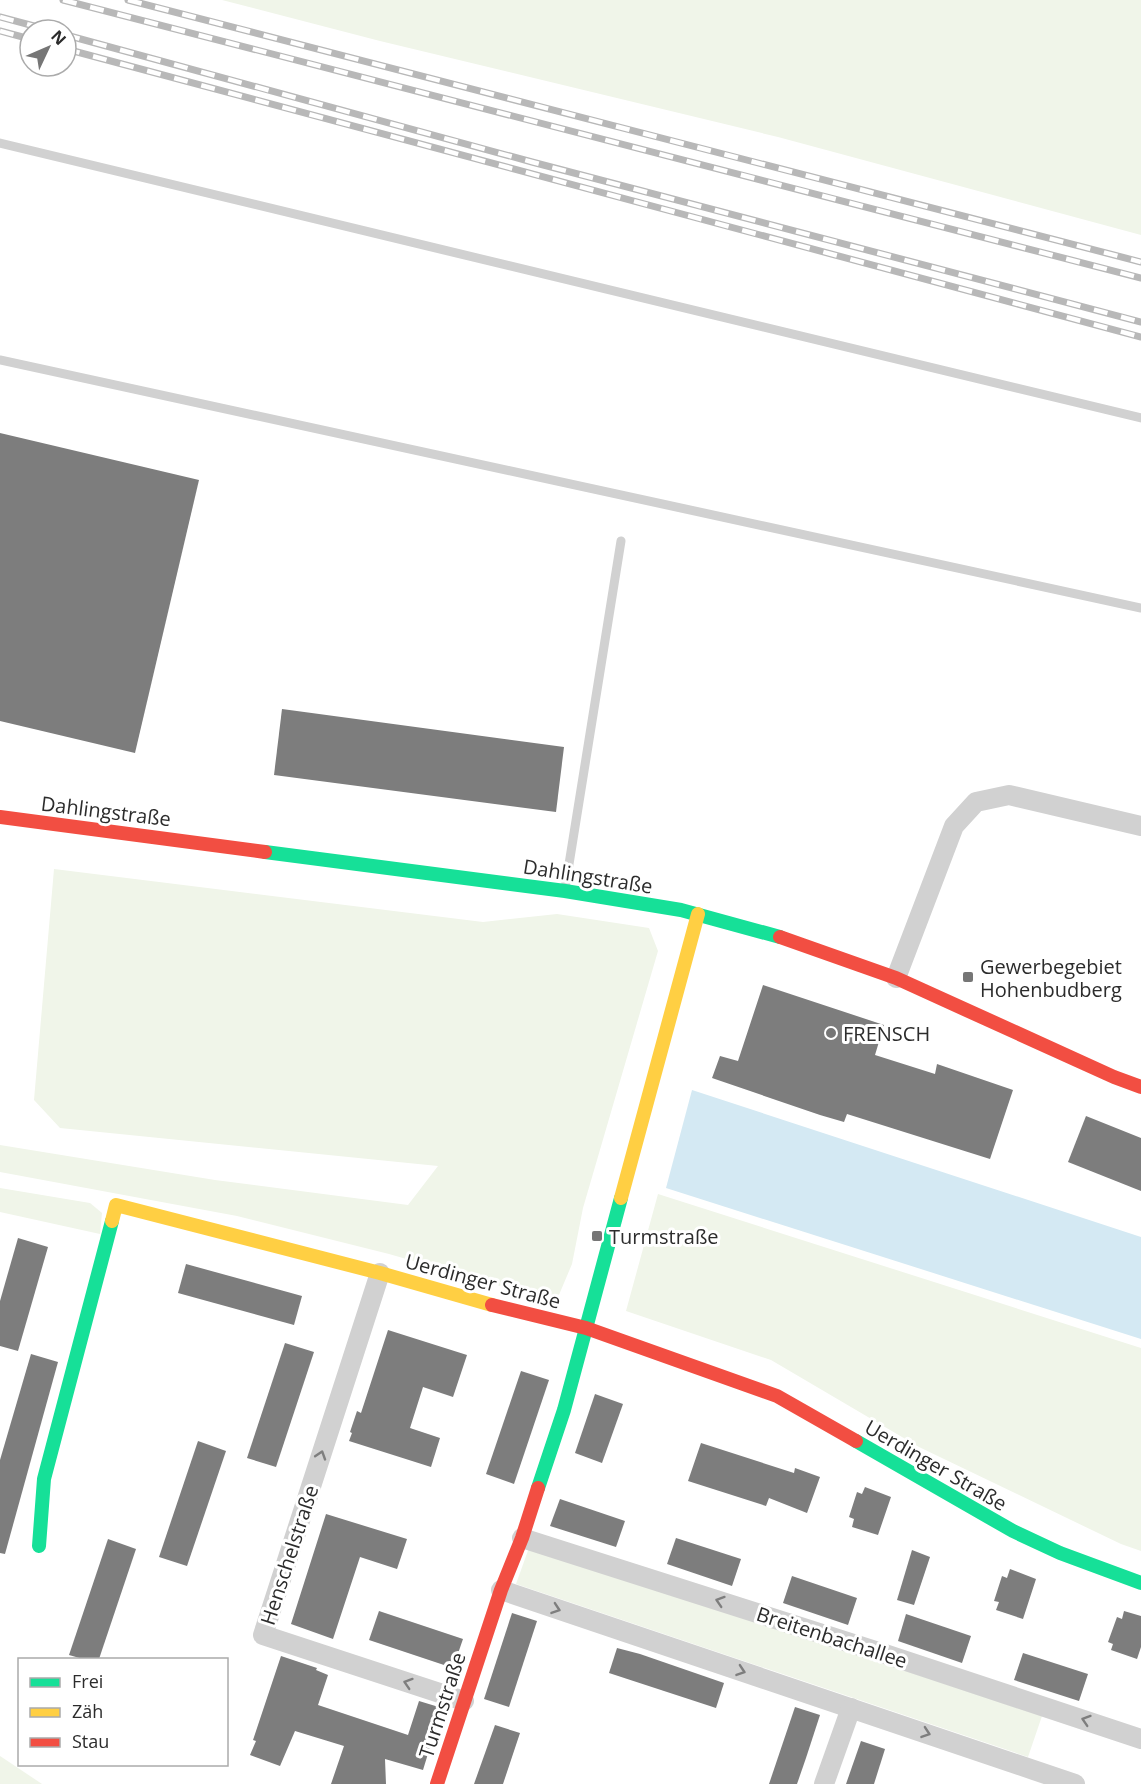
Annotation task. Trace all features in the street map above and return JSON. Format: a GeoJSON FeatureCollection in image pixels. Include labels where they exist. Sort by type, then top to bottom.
{"type":"FeatureCollection","features":[{"type":"Feature","properties":{"kind":"street"},"geometry":{"type":"LineString","coordinates":[[896,978],[954,826],[976,802],[1009,795],[1141,826]]}},
{"type":"Feature","properties":{"kind":"street","name":"Dahlingstraße"},"geometry":{"type":"LineString","coordinates":[[0,817],[565,891],[698,914],[764,931],[896,978],[1114,1077],[1141,1087]]}},
{"type":"Feature","properties":{"kind":"street","name":"Turmstraße"},"geometry":{"type":"LineString","coordinates":[[437,1784],[564,1410],[698,914]]}},
{"type":"Feature","properties":{"kind":"street","name":"Uerdinger Straße"},"geometry":{"type":"LineString","coordinates":[[39,1546],[44,1479],[117,1205],[585,1328],[777,1396],[1012,1531],[1060,1553],[1141,1583]]}},
{"type":"Feature","properties":{"kind":"street","name":"Henschelstraße"},"geometry":{"type":"LineString","coordinates":[[380,1274],[263,1635],[464,1701]]}},
{"type":"Feature","properties":{"kind":"street","name":"Breitenbachallee"},"geometry":{"type":"LineString","coordinates":[[522,1538],[1141,1739]]}},
{"type":"Feature","properties":{"kind":"street"},"geometry":{"type":"LineString","coordinates":[[501,1590],[1075,1784]]}},
{"type":"Feature","properties":{"kind":"street"},"geometry":{"type":"LineString","coordinates":[[824,1784],[851,1708]]}},
{"type":"Feature","properties":{"kind":"lane"},"geometry":{"type":"LineString","coordinates":[[0,143],[1141,418]]}},
{"type":"Feature","properties":{"kind":"lane"},"geometry":{"type":"LineString","coordinates":[[0,360],[1141,608]]}},
{"type":"Feature","properties":{"kind":"lane"},"geometry":{"type":"LineString","coordinates":[[565,891],[621,541]]}},
{"type":"Feature","properties":{"kind":"shaded area"},"geometry":{"type":"Polygon","coordinates":[[[222,0],[1141,0],[1141,235],[778,137],[380,41],[222,0]]]}},
{"type":"Feature","properties":{"kind":"shaded area"},"geometry":{"type":"Polygon","coordinates":[[[54,869],[483,922],[557,914],[649,928],[658,951],[583,1208],[572,1264],[556,1302],[389,1254],[237,1216],[0,1172],[0,1145],[215,1180],[408,1205],[438,1166],[60,1128],[34,1100],[54,869]]]}},
{"type":"Feature","properties":{"kind":"shaded area"},"geometry":{"type":"Polygon","coordinates":[[[0,1188],[90,1203],[102,1213],[100,1234],[0,1212],[0,1188]]]}},
{"type":"Feature","properties":{"kind":"shaded area"},"geometry":{"type":"Polygon","coordinates":[[[658,1194],[1141,1348],[1141,1551],[1121,1544],[919,1447],[771,1360],[626,1311],[658,1194]]]}},
{"type":"Feature","properties":{"kind":"shaded area"},"geometry":{"type":"Polygon","coordinates":[[[530,1545],[1042,1716],[1028,1757],[516,1584],[530,1545]]]}},
{"type":"Feature","properties":{"kind":"shaded area"},"geometry":{"type":"Polygon","coordinates":[[[0,1756],[42,1784],[0,1784],[0,1756]]]}},
{"type":"Feature","properties":{"kind":"water"},"geometry":{"type":"Polygon","coordinates":[[[692,1090],[1141,1237],[1141,1339],[666,1188],[692,1090]]]}},
{"type":"Feature","properties":{"kind":"building"},"geometry":{"type":"Polygon","coordinates":[[[0,433],[199,480],[135,753],[0,721],[0,433]]]}},
{"type":"Feature","properties":{"kind":"building"},"geometry":{"type":"Polygon","coordinates":[[[282,709],[564,747],[556,812],[274,775],[282,709]]]}},
{"type":"Feature","properties":{"kind":"building"},"geometry":{"type":"Polygon","coordinates":[[[763,985],[884,1025],[875,1055],[935,1074],[937,1064],[1013,1090],[990,1159],[847,1114],[844,1122],[712,1078],[720,1056],[738,1061],[763,985]]]}},
{"type":"Feature","properties":{"kind":"building"},"geometry":{"type":"Polygon","coordinates":[[[1086,1116],[1141,1138],[1141,1191],[1068,1162],[1086,1116]]]}},
{"type":"Feature","properties":{"kind":"building"},"geometry":{"type":"Polygon","coordinates":[[[18,1238],[48,1247],[18,1351],[0,1346],[0,1301],[18,1238]]]}},
{"type":"Feature","properties":{"kind":"building"},"geometry":{"type":"Polygon","coordinates":[[[186,1264],[302,1296],[294,1325],[178,1293],[186,1264]]]}},
{"type":"Feature","properties":{"kind":"building"},"geometry":{"type":"Polygon","coordinates":[[[388,1330],[467,1355],[453,1397],[423,1387],[410,1428],[440,1438],[431,1467],[349,1441],[357,1411],[361,1413],[388,1330]]]}},
{"type":"Feature","properties":{"kind":"building"},"geometry":{"type":"Polygon","coordinates":[[[285,1343],[314,1352],[276,1467],[247,1458],[285,1343]]]}},
{"type":"Feature","properties":{"kind":"building"},"geometry":{"type":"Polygon","coordinates":[[[31,1354],[58,1362],[5,1554],[0,1553],[0,1460],[31,1354]]]}},
{"type":"Feature","properties":{"kind":"building"},"geometry":{"type":"Polygon","coordinates":[[[521,1371],[549,1380],[514,1484],[486,1474],[521,1371]]]}},
{"type":"Feature","properties":{"kind":"building"},"geometry":{"type":"Polygon","coordinates":[[[595,1394],[623,1404],[602,1463],[575,1453],[595,1394]]]}},
{"type":"Feature","properties":{"kind":"building"},"geometry":{"type":"Polygon","coordinates":[[[198,1441],[226,1451],[187,1566],[159,1557],[198,1441]]]}},
{"type":"Feature","properties":{"kind":"building"},"geometry":{"type":"Polygon","coordinates":[[[701,1443],[794,1473],[795,1468],[820,1477],[807,1513],[769,1498],[766,1506],[688,1481],[701,1443]]]}},
{"type":"Feature","properties":{"kind":"building"},"geometry":{"type":"Polygon","coordinates":[[[865,1487],[891,1497],[878,1535],[852,1527],[854,1519],[849,1517],[857,1492],[862,1494],[865,1487]]]}},
{"type":"Feature","properties":{"kind":"building"},"geometry":{"type":"Polygon","coordinates":[[[560,1499],[625,1521],[616,1547],[550,1526],[560,1499]]]}},
{"type":"Feature","properties":{"kind":"building"},"geometry":{"type":"Polygon","coordinates":[[[326,1514],[407,1539],[397,1569],[360,1557],[333,1639],[291,1624],[326,1514]]]}},
{"type":"Feature","properties":{"kind":"building"},"geometry":{"type":"Polygon","coordinates":[[[676,1538],[741,1559],[732,1586],[667,1564],[676,1538]]]}},
{"type":"Feature","properties":{"kind":"building"},"geometry":{"type":"Polygon","coordinates":[[[108,1539],[136,1549],[99,1658],[80,1658],[69,1655],[108,1539]]]}},
{"type":"Feature","properties":{"kind":"building"},"geometry":{"type":"Polygon","coordinates":[[[912,1550],[930,1557],[914,1605],[897,1600],[912,1550]]]}},
{"type":"Feature","properties":{"kind":"building"},"geometry":{"type":"Polygon","coordinates":[[[1010,1569],[1036,1579],[1023,1619],[996,1610],[999,1602],[994,1601],[1002,1576],[1007,1578],[1010,1569]]]}},
{"type":"Feature","properties":{"kind":"building"},"geometry":{"type":"Polygon","coordinates":[[[792,1576],[857,1598],[848,1625],[783,1603],[792,1576]]]}},
{"type":"Feature","properties":{"kind":"building"},"geometry":{"type":"Polygon","coordinates":[[[379,1611],[463,1639],[453,1668],[369,1640],[379,1611]]]}},
{"type":"Feature","properties":{"kind":"building"},"geometry":{"type":"Polygon","coordinates":[[[1124,1611],[1141,1616],[1141,1647],[1137,1659],[1111,1650],[1113,1644],[1108,1642],[1117,1617],[1122,1619],[1124,1611]]]}},
{"type":"Feature","properties":{"kind":"building"},"geometry":{"type":"Polygon","coordinates":[[[512,1613],[537,1621],[509,1707],[484,1699],[512,1613]]]}},
{"type":"Feature","properties":{"kind":"building"},"geometry":{"type":"Polygon","coordinates":[[[906,1614],[971,1636],[962,1663],[898,1641],[906,1614]]]}},
{"type":"Feature","properties":{"kind":"building"},"geometry":{"type":"Polygon","coordinates":[[[617,1648],[724,1683],[716,1708],[609,1673],[617,1648]]]}},
{"type":"Feature","properties":{"kind":"building"},"geometry":{"type":"Polygon","coordinates":[[[1023,1653],[1088,1674],[1079,1701],[1014,1680],[1023,1653]]]}},
{"type":"Feature","properties":{"kind":"building"},"geometry":{"type":"Polygon","coordinates":[[[281,1656],[317,1668],[316,1670],[328,1675],[318,1705],[408,1735],[419,1701],[442,1708],[423,1770],[385,1759],[386,1784],[331,1784],[344,1746],[295,1731],[280,1766],[250,1755],[281,1656]]]}},
{"type":"Feature","properties":{"kind":"building"},"geometry":{"type":"Polygon","coordinates":[[[795,1707],[820,1715],[806,1758],[797,1784],[769,1784],[795,1707]]]}},
{"type":"Feature","properties":{"kind":"building"},"geometry":{"type":"Polygon","coordinates":[[[495,1725],[520,1733],[503,1784],[474,1784],[495,1725]]]}},
{"type":"Feature","properties":{"kind":"building"},"geometry":{"type":"Polygon","coordinates":[[[861,1741],[885,1749],[874,1784],[846,1784],[861,1741]]]}},
{"type":"Feature","properties":{"kind":"railway"},"geometry":{"type":"LineString","coordinates":[[63,0],[1141,278]]}},
{"type":"Feature","properties":{"kind":"railway"},"geometry":{"type":"LineString","coordinates":[[128,0],[1141,262]]}},
{"type":"Feature","properties":{"kind":"railway"},"geometry":{"type":"LineString","coordinates":[[0,17],[18,22]]}},
{"type":"Feature","properties":{"kind":"railway"},"geometry":{"type":"LineString","coordinates":[[0,31],[18,36]]}},
{"type":"Feature","properties":{"kind":"railway"},"geometry":{"type":"LineString","coordinates":[[78,38],[532,162],[1141,322]]}},
{"type":"Feature","properties":{"kind":"railway"},"geometry":{"type":"LineString","coordinates":[[78,52],[1141,337]]}},
{"type":"Feature","properties":{"kind":"traffic: fast"},"geometry":{"type":"LineString","coordinates":[[265,852],[565,891],[681,910],[780,937]]}},
{"type":"Feature","properties":{"kind":"traffic: fast"},"geometry":{"type":"LineString","coordinates":[[538,1488],[564,1410],[621,1198]]}},
{"type":"Feature","properties":{"kind":"traffic: fast"},"geometry":{"type":"LineString","coordinates":[[39,1546],[44,1479],[112,1221]]}},
{"type":"Feature","properties":{"kind":"traffic: fast"},"geometry":{"type":"LineString","coordinates":[[856,1441],[1013,1531],[1060,1553],[1141,1583]]}},
{"type":"Feature","properties":{"kind":"traffic: slow"},"geometry":{"type":"LineString","coordinates":[[621,1198],[698,914]]}},
{"type":"Feature","properties":{"kind":"traffic: slow"},"geometry":{"type":"LineString","coordinates":[[112,1221],[116,1205],[380,1273],[492,1305]]}},
{"type":"Feature","properties":{"kind":"traffic: jam"},"geometry":{"type":"LineString","coordinates":[[0,817],[265,852]]}},
{"type":"Feature","properties":{"kind":"traffic: jam"},"geometry":{"type":"LineString","coordinates":[[780,937],[896,978],[1114,1077],[1141,1087]]}},
{"type":"Feature","properties":{"kind":"traffic: jam"},"geometry":{"type":"LineString","coordinates":[[492,1305],[586,1328],[777,1396],[856,1441]]}},
{"type":"Feature","properties":{"kind":"traffic: jam"},"geometry":{"type":"LineString","coordinates":[[437,1784],[501,1590],[522,1538],[538,1488]]}},
{"type":"Feature","properties":{"kind":"place","name":"Gewerbegebiet Hohenbudberg"},"geometry":{"type":"Point","coordinates":[968,977]}},
{"type":"Feature","properties":{"kind":"place","name":"FRENSCH"},"geometry":{"type":"Point","coordinates":[831,1033]}},
{"type":"Feature","properties":{"kind":"place","name":"Turmstraße"},"geometry":{"type":"Point","coordinates":[597,1236]}}]}
